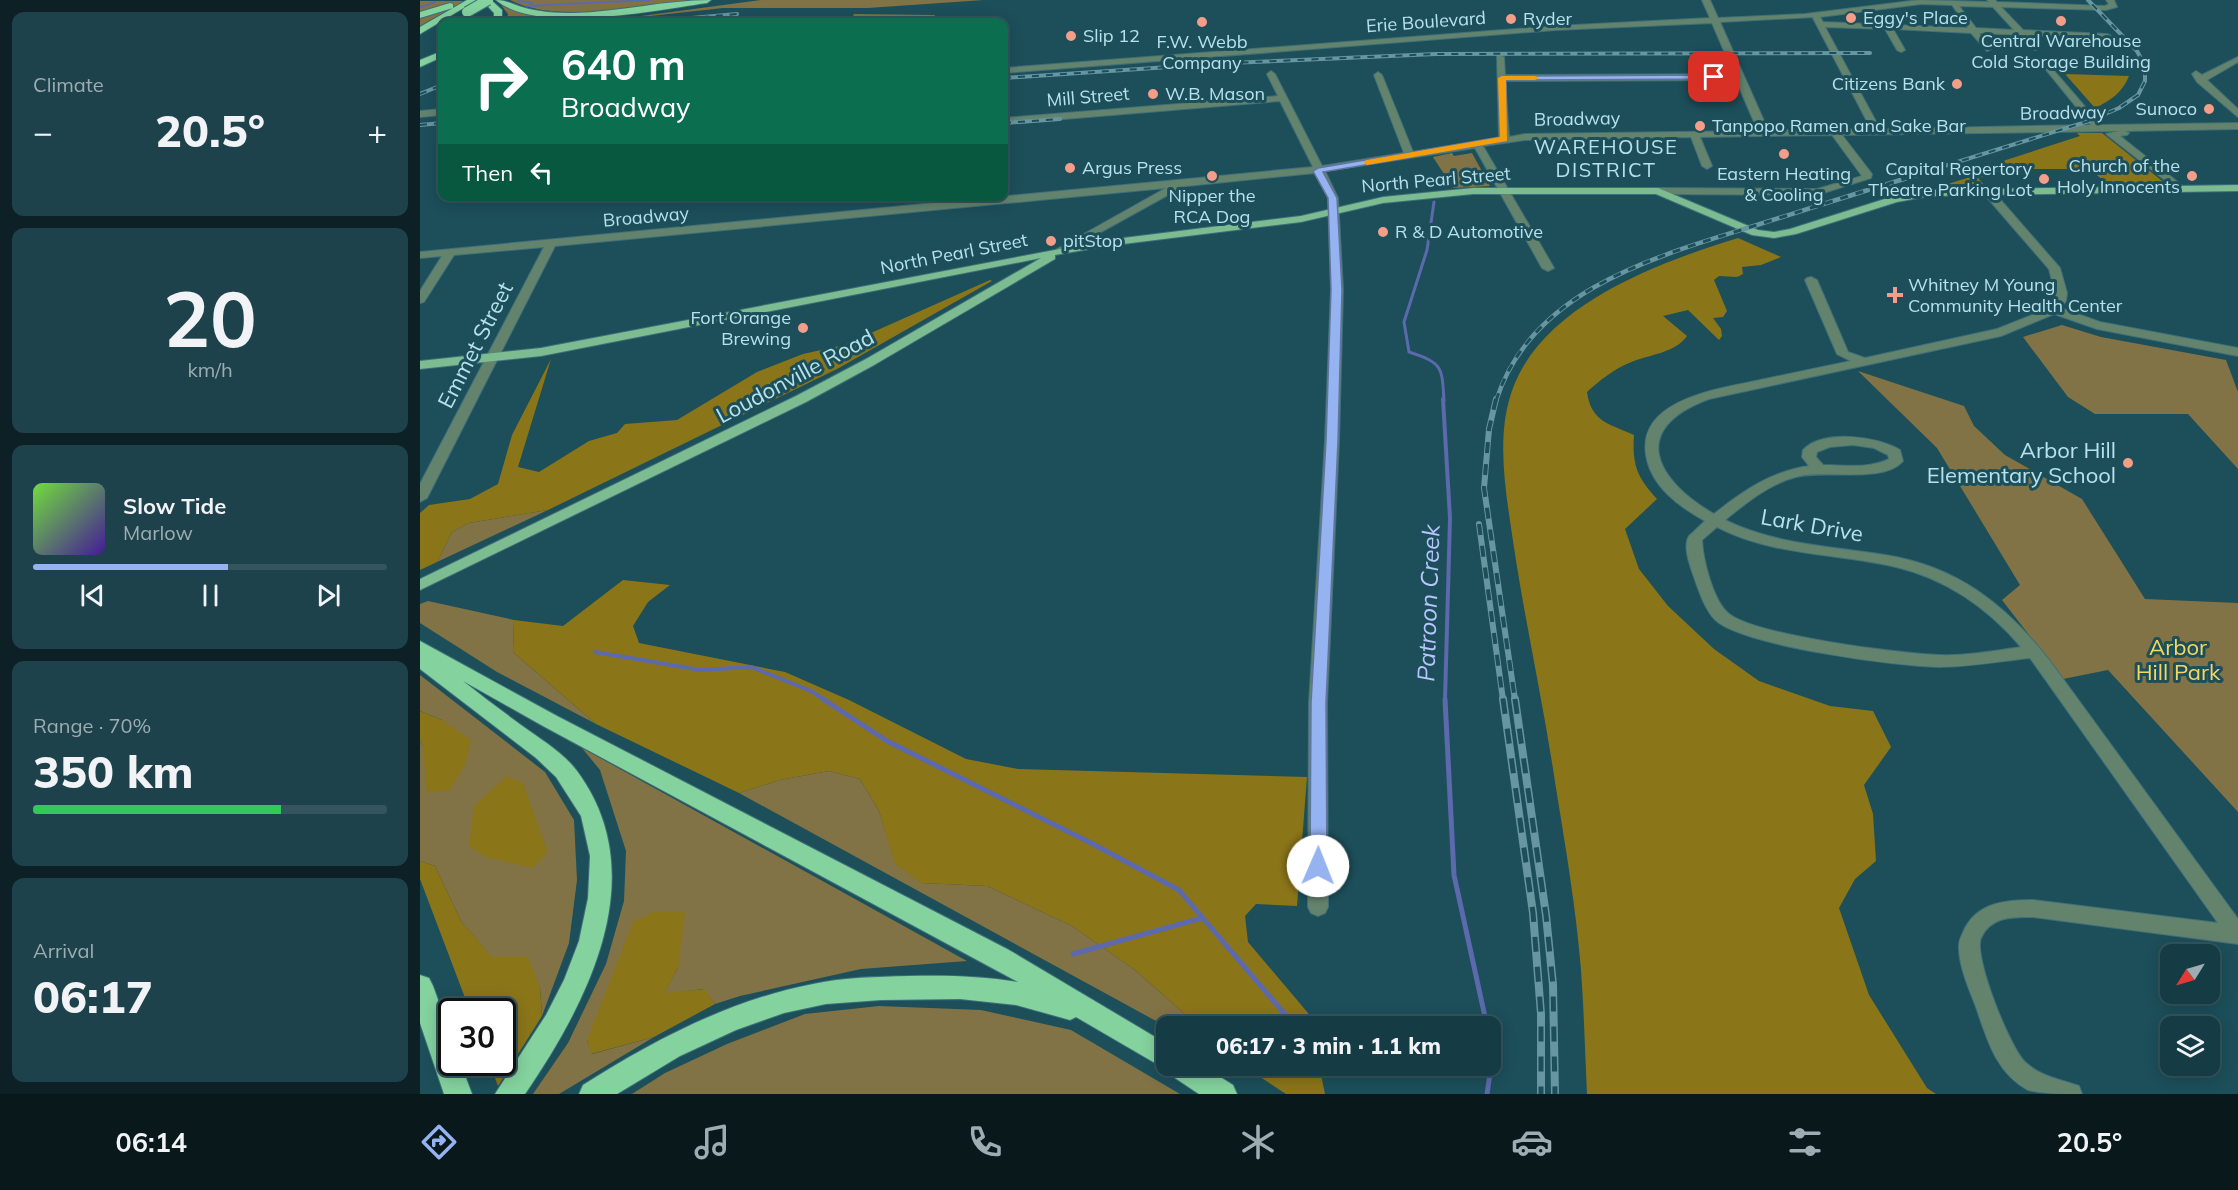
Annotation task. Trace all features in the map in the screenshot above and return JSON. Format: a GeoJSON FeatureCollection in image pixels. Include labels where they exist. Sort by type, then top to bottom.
{"type":"FeatureCollection","features":[{"type":"Feature","properties":{"kind":"highway"},"geometry":{"type":"LineString","coordinates":[[420,7],[455,0]]}},
{"type":"Feature","properties":{"kind":"highway"},"geometry":{"type":"LineString","coordinates":[[420,15],[476,0]]}},
{"type":"Feature","properties":{"kind":"highway"},"geometry":{"type":"LineString","coordinates":[[451,17],[476,0]]}},
{"type":"Feature","properties":{"kind":"highway"},"geometry":{"type":"LineString","coordinates":[[451,17],[495,2],[532,12],[580,15],[707,0]]}},
{"type":"Feature","properties":{"kind":"highway"},"geometry":{"type":"LineString","coordinates":[[592,18],[719,0]]}},
{"type":"Feature","properties":{"kind":"highway"},"geometry":{"type":"LineString","coordinates":[[495,2],[500,13],[499,18]]}},
{"type":"Feature","properties":{"kind":"highway"},"geometry":{"type":"LineString","coordinates":[[420,31],[438,23]]}},
{"type":"Feature","properties":{"kind":"highway"},"geometry":{"type":"LineString","coordinates":[[420,40],[438,29]]}},
{"type":"Feature","properties":{"kind":"highway"},"geometry":{"type":"LineString","coordinates":[[420,65],[438,58]]}},
{"type":"Feature","properties":{"kind":"highway"},"geometry":{"type":"LineString","coordinates":[[420,648],[504,696],[1000,958],[1156,1052]]}},
{"type":"Feature","properties":{"kind":"highway"},"geometry":{"type":"LineString","coordinates":[[420,659],[556,764],[578,789],[594,823],[601,860],[597,916],[577,979],[554,1025],[509,1094]]}},
{"type":"Feature","properties":{"kind":"highway"},"geometry":{"type":"LineString","coordinates":[[420,986],[458,1094]]}},
{"type":"Feature","properties":{"kind":"highway"},"geometry":{"type":"LineString","coordinates":[[593,1094],[654,1057],[718,1026],[782,1003],[813,995],[843,991],[940,987],[1000,990],[1059,1004],[1116,1028]]}},
{"type":"Feature","properties":{"kind":"highway"},"geometry":{"type":"LineString","coordinates":[[1195,1076],[1223,1094]]}},
{"type":"Feature","properties":{"kind":"main road","name":"North Pearl Street"},"geometry":{"type":"LineString","coordinates":[[420,365],[541,352],[1061,251],[1107,243],[1301,219],[1383,200],[1506,190],[1658,191],[1752,232],[1778,235],[1904,197],[1941,192],[2238,188]]}},
{"type":"Feature","properties":{"kind":"main road","name":"Loudonville Road"},"geometry":{"type":"LineString","coordinates":[[420,585],[809,395],[1061,251]]}},
{"type":"Feature","properties":{"kind":"street"},"geometry":{"type":"LineString","coordinates":[[1706,0],[1765,135]]}},
{"type":"Feature","properties":{"kind":"street","name":"Erie Boulevard"},"geometry":{"type":"LineString","coordinates":[[1008,69],[1556,28],[1815,15],[1921,2],[1993,2],[2094,8],[2113,7],[2110,0]]}},
{"type":"Feature","properties":{"kind":"street"},"geometry":{"type":"LineString","coordinates":[[1953,2],[1987,50]]}},
{"type":"Feature","properties":{"kind":"street"},"geometry":{"type":"LineString","coordinates":[[1993,2],[2035,48]]}},
{"type":"Feature","properties":{"kind":"street"},"geometry":{"type":"LineString","coordinates":[[1815,15],[1877,132]]}},
{"type":"Feature","properties":{"kind":"street"},"geometry":{"type":"LineString","coordinates":[[1821,24],[2107,36]]}},
{"type":"Feature","properties":{"kind":"street"},"geometry":{"type":"LineString","coordinates":[[1888,27],[1901,50]]}},
{"type":"Feature","properties":{"kind":"street"},"geometry":{"type":"LineString","coordinates":[[1500,57],[1504,139]]}},
{"type":"Feature","properties":{"kind":"street"},"geometry":{"type":"LineString","coordinates":[[2042,59],[2098,128]]}},
{"type":"Feature","properties":{"kind":"street"},"geometry":{"type":"LineString","coordinates":[[2238,59],[2198,77],[2238,114]]}},
{"type":"Feature","properties":{"kind":"street"},"geometry":{"type":"LineString","coordinates":[[1271,74],[1333,198],[1337,290],[1332,441],[1318,703],[1318,907]]}},
{"type":"Feature","properties":{"kind":"street"},"geometry":{"type":"LineString","coordinates":[[1378,75],[1409,155]]}},
{"type":"Feature","properties":{"kind":"street"},"geometry":{"type":"LineString","coordinates":[[1502,78],[1738,77]]}},
{"type":"Feature","properties":{"kind":"street","name":"Mill Street"},"geometry":{"type":"LineString","coordinates":[[1008,121],[1283,98]]}},
{"type":"Feature","properties":{"kind":"street"},"geometry":{"type":"LineString","coordinates":[[420,114],[438,112]]}},
{"type":"Feature","properties":{"kind":"street"},"geometry":{"type":"LineString","coordinates":[[2180,189],[2111,134],[2206,131],[2225,126]]}},
{"type":"Feature","properties":{"kind":"street","name":"Broadway"},"geometry":{"type":"LineString","coordinates":[[1008,198],[1318,171],[1504,139],[1541,136],[1836,134],[2238,126]]}},
{"type":"Feature","properties":{"kind":"street"},"geometry":{"type":"LineString","coordinates":[[1658,191],[1817,192],[1866,178],[1867,174],[1836,134]]}},
{"type":"Feature","properties":{"kind":"street"},"geometry":{"type":"LineString","coordinates":[[1694,135],[1707,166]]}},
{"type":"Feature","properties":{"kind":"street"},"geometry":{"type":"LineString","coordinates":[[1477,144],[1506,190],[1548,268]]}},
{"type":"Feature","properties":{"kind":"street","name":"Loudonville Road"},"geometry":{"type":"LineString","coordinates":[[1061,251],[1178,185]]}},
{"type":"Feature","properties":{"kind":"street"},"geometry":{"type":"LineString","coordinates":[[1707,212],[1702,206],[1704,200],[1717,192]]}},
{"type":"Feature","properties":{"kind":"street"},"geometry":{"type":"LineString","coordinates":[[1988,192],[2054,268],[2061,293],[2060,301],[2054,310],[2097,325],[2238,352]]}},
{"type":"Feature","properties":{"kind":"street","name":"Broadway"},"geometry":{"type":"LineString","coordinates":[[420,255],[871,209],[973,201]]}},
{"type":"Feature","properties":{"kind":"street","name":"Emmet Street"},"geometry":{"type":"LineString","coordinates":[[420,498],[551,243]]}},
{"type":"Feature","properties":{"kind":"street"},"geometry":{"type":"LineString","coordinates":[[420,300],[450,252]]}},
{"type":"Feature","properties":{"kind":"street"},"geometry":{"type":"LineString","coordinates":[[1811,280],[1843,354],[1863,361]]}},
{"type":"Feature","properties":{"kind":"street","name":"Lark Drive"},"geometry":{"type":"LineString","coordinates":[[2054,310],[2001,332],[1705,396],[1671,411],[1652,436],[1652,455],[1660,476],[1677,498],[1740,534],[1776,544],[1896,562],[1936,574],[1989,606],[2033,652],[2238,935]]}},
{"type":"Feature","properties":{"kind":"street"},"geometry":{"type":"LineString","coordinates":[[1818,468],[1809,457],[1810,450],[1818,444],[1868,442],[1884,446],[1895,453],[1896,461],[1887,467],[1818,468],[1786,474],[1764,484],[1694,539],[1694,548],[1713,603],[1722,618],[1738,627],[1834,647],[1939,661],[2033,652]]}},
{"type":"Feature","properties":{"kind":"street"},"geometry":{"type":"LineString","coordinates":[[2071,1094],[2051,1091],[2031,1080],[2006,1057],[1975,975],[1968,945],[1974,930],[1992,913],[2015,909],[2059,911],[2238,935]]}},
{"type":"Feature","properties":{"kind":"green space"},"geometry":{"type":"Polygon","coordinates":[[[510,0],[694,0],[626,9],[575,12],[529,7],[510,0]]]}},
{"type":"Feature","properties":{"kind":"green space"},"geometry":{"type":"Polygon","coordinates":[[[761,0],[984,0],[868,8],[723,8],[626,18],[761,0]]]}},
{"type":"Feature","properties":{"kind":"green space"},"geometry":{"type":"Polygon","coordinates":[[[420,1],[464,1],[420,26],[420,1]]]}},
{"type":"Feature","properties":{"kind":"green space"},"geometry":{"type":"Polygon","coordinates":[[[501,5],[523,14],[588,16],[507,18],[508,14],[501,5]]]}},
{"type":"Feature","properties":{"kind":"green space"},"geometry":{"type":"Polygon","coordinates":[[[854,14],[935,15],[934,18],[852,18],[854,14]]]}},
{"type":"Feature","properties":{"kind":"green space"},"geometry":{"type":"Polygon","coordinates":[[[1452,153],[1454,156],[1472,153],[1490,186],[1453,188],[1433,157],[1452,153]]]}},
{"type":"Feature","properties":{"kind":"green space"},"geometry":{"type":"Polygon","coordinates":[[[2062,325],[2101,337],[2226,360],[2238,392],[2238,469],[2188,414],[2095,414],[2068,397],[2023,337],[2062,325]]]}},
{"type":"Feature","properties":{"kind":"green space","name":"Arbor Hill Park"},"geometry":{"type":"Polygon","coordinates":[[[1858,371],[1964,406],[1974,426],[2005,455],[2082,499],[2145,599],[2238,603],[2238,812],[2108,670],[2063,679],[2002,600],[2020,585],[1937,448],[1858,371]]]}},
{"type":"Feature","properties":{"kind":"green space"},"geometry":{"type":"Polygon","coordinates":[[[548,510],[437,562],[452,532],[469,523],[548,510]]]}},
{"type":"Feature","properties":{"kind":"green space"},"geometry":{"type":"Polygon","coordinates":[[[428,601],[514,620],[513,652],[596,724],[497,672],[420,623],[420,604],[428,601]]]}},
{"type":"Feature","properties":{"kind":"green space"},"geometry":{"type":"Polygon","coordinates":[[[420,675],[545,772],[574,820],[577,880],[569,943],[542,1016],[540,987],[492,958],[461,921],[435,866],[420,861],[420,740],[423,746],[442,720],[420,711],[420,675]]]}},
{"type":"Feature","properties":{"kind":"green space"},"geometry":{"type":"Polygon","coordinates":[[[582,748],[967,961],[861,969],[740,996],[715,1004],[703,989],[664,994],[678,967],[587,1040],[592,1054],[654,1037],[559,1094],[533,1094],[568,1043],[606,964],[624,901],[626,851],[600,770],[582,748]]]}},
{"type":"Feature","properties":{"kind":"green space"},"geometry":{"type":"Polygon","coordinates":[[[829,771],[860,779],[879,811],[896,864],[922,883],[987,886],[1072,926],[1135,970],[1187,1016],[1156,1016],[1156,1021],[739,793],[780,780],[829,771]]]}},
{"type":"Feature","properties":{"kind":"green space"},"geometry":{"type":"Polygon","coordinates":[[[879,1006],[981,1010],[1071,1030],[1180,1094],[632,1094],[665,1073],[727,1044],[805,1014],[879,1006]]]}},
{"type":"Feature","properties":{"kind":"shaded area"},"geometry":{"type":"Polygon","coordinates":[[[2065,74],[2129,76],[2115,95],[2095,108],[2065,74]]]}},
{"type":"Feature","properties":{"kind":"shaded area"},"geometry":{"type":"Polygon","coordinates":[[[2077,133],[2102,133],[2166,184],[2107,184],[2090,169],[2006,169],[1978,178],[1985,186],[1941,186],[2000,168],[2003,161],[2080,136],[2077,133]]]}},
{"type":"Feature","properties":{"kind":"shaded area"},"geometry":{"type":"Polygon","coordinates":[[[1738,238],[1781,257],[1761,265],[1742,267],[1743,274],[1737,277],[1719,276],[1714,280],[1727,311],[1723,317],[1713,318],[1721,329],[1722,336],[1719,340],[1688,310],[1663,316],[1687,336],[1682,342],[1668,350],[1629,363],[1612,372],[1587,392],[1589,402],[1597,416],[1603,421],[1634,435],[1637,470],[1657,499],[1625,529],[1639,569],[1668,606],[1714,649],[1759,681],[1830,706],[1873,711],[1891,747],[1864,785],[1873,814],[1876,861],[1855,879],[1839,908],[1869,995],[1927,1088],[1936,1094],[1587,1094],[1579,946],[1550,752],[1510,522],[1505,484],[1504,425],[1513,388],[1528,358],[1550,332],[1577,310],[1608,290],[1641,274],[1738,238]]]}},
{"type":"Feature","properties":{"kind":"shaded area"},"geometry":{"type":"Polygon","coordinates":[[[992,281],[837,369],[548,510],[469,523],[452,532],[437,562],[420,570],[420,513],[429,505],[470,499],[498,484],[512,435],[551,359],[518,467],[539,472],[589,441],[617,433],[625,424],[677,420],[757,372],[803,354],[844,345],[992,281]]]}},
{"type":"Feature","properties":{"kind":"shaded area"},"geometry":{"type":"Polygon","coordinates":[[[623,580],[670,585],[648,602],[633,626],[639,643],[785,672],[849,700],[966,759],[1018,769],[1307,777],[1297,906],[1256,904],[1245,916],[1248,942],[1309,1016],[1187,1016],[1135,970],[1072,926],[987,886],[921,883],[895,864],[879,811],[860,779],[829,771],[780,780],[739,793],[596,724],[513,652],[514,620],[563,626],[623,580]]]}},
{"type":"Feature","properties":{"kind":"shaded area"},"geometry":{"type":"Polygon","coordinates":[[[420,711],[442,720],[471,740],[465,765],[450,790],[427,793],[423,746],[420,740],[420,711]]]}},
{"type":"Feature","properties":{"kind":"shaded area"},"geometry":{"type":"Polygon","coordinates":[[[507,776],[523,783],[548,853],[532,868],[486,857],[469,846],[474,806],[507,776]]]}},
{"type":"Feature","properties":{"kind":"shaded area"},"geometry":{"type":"Polygon","coordinates":[[[420,861],[435,866],[461,921],[492,957],[528,957],[540,987],[542,1016],[516,1057],[516,998],[465,998],[420,879],[420,861]]]}},
{"type":"Feature","properties":{"kind":"shaded area"},"geometry":{"type":"Polygon","coordinates":[[[654,912],[685,912],[678,967],[665,993],[704,989],[715,1004],[654,1037],[591,1054],[587,1040],[633,922],[654,912]]]}},
{"type":"Feature","properties":{"kind":"shaded area"},"geometry":{"type":"Polygon","coordinates":[[[494,1076],[504,1076],[498,1086],[494,1076]]]}},
{"type":"Feature","properties":{"kind":"shaded area"},"geometry":{"type":"Polygon","coordinates":[[[1259,1076],[1321,1076],[1325,1094],[1286,1094],[1259,1076]]]}},
{"type":"Feature","properties":{"kind":"waterway"},"geometry":{"type":"LineString","coordinates":[[527,6],[650,0]]}},
{"type":"Feature","properties":{"kind":"waterway"},"geometry":{"type":"LineString","coordinates":[[518,1],[532,3]]}},
{"type":"Feature","properties":{"kind":"waterway"},"geometry":{"type":"LineString","coordinates":[[420,7],[435,2]]}},
{"type":"Feature","properties":{"kind":"waterway"},"geometry":{"type":"LineString","coordinates":[[470,18],[479,18]]}},
{"type":"Feature","properties":{"kind":"waterway","name":"Patroon Creek"},"geometry":{"type":"LineString","coordinates":[[1434,202],[1427,250],[1404,322],[1409,352],[1429,360],[1439,368],[1444,401]]}},
{"type":"Feature","properties":{"kind":"waterway","name":"Patroon Creek"},"geometry":{"type":"LineString","coordinates":[[1443,399],[1450,518],[1445,699]]}},
{"type":"Feature","properties":{"kind":"waterway"},"geometry":{"type":"LineString","coordinates":[[595,652],[700,670],[751,667],[811,691],[825,700]]}},
{"type":"Feature","properties":{"kind":"waterway"},"geometry":{"type":"LineString","coordinates":[[823,699],[887,741],[1091,843],[1179,890],[1286,1016]]}},
{"type":"Feature","properties":{"kind":"waterway","name":"Patroon Creek"},"geometry":{"type":"LineString","coordinates":[[1445,699],[1454,875],[1485,1016]]}},
{"type":"Feature","properties":{"kind":"waterway"},"geometry":{"type":"LineString","coordinates":[[1073,954],[1202,918]]}},
{"type":"Feature","properties":{"kind":"waterway","name":"Patroon Creek"},"geometry":{"type":"LineString","coordinates":[[1487,1094],[1490,1076]]}},
{"type":"Feature","properties":{"kind":"railway"},"geometry":{"type":"LineString","coordinates":[[1922,173],[2089,121],[2119,108],[2138,95],[2145,81],[2145,66],[2137,51],[2088,0]]}},
{"type":"Feature","properties":{"kind":"railway"},"geometry":{"type":"LineString","coordinates":[[692,18],[737,14]]}},
{"type":"Feature","properties":{"kind":"railway"},"geometry":{"type":"LineString","coordinates":[[1008,78],[1229,63],[1436,54],[1870,53]]}},
{"type":"Feature","properties":{"kind":"railway"},"geometry":{"type":"LineString","coordinates":[[420,94],[438,87]]}},
{"type":"Feature","properties":{"kind":"railway"},"geometry":{"type":"LineString","coordinates":[[1008,123],[1060,119]]}},
{"type":"Feature","properties":{"kind":"railway"},"geometry":{"type":"LineString","coordinates":[[420,125],[438,123]]}},
{"type":"Feature","properties":{"kind":"railway"},"geometry":{"type":"LineString","coordinates":[[1496,401],[1513,363],[1538,331],[1568,304],[1602,283],[1679,250],[1927,172]]}},
{"type":"Feature","properties":{"kind":"railway"},"geometry":{"type":"LineString","coordinates":[[1496,399],[1489,429],[1484,488],[1515,700]]}},
{"type":"Feature","properties":{"kind":"railway"},"geometry":{"type":"LineString","coordinates":[[1479,524],[1503,700]]}},
{"type":"Feature","properties":{"kind":"railway"},"geometry":{"type":"LineString","coordinates":[[1503,699],[1533,913],[1541,1014],[1541,1094]]}},
{"type":"Feature","properties":{"kind":"railway"},"geometry":{"type":"LineString","coordinates":[[1515,699],[1546,915],[1553,985],[1555,1094]]}},
{"type":"Feature","properties":{"kind":"slow traffic"},"geometry":{"type":"LineString","coordinates":[[1367,162],[1504,139],[1502,78],[1535,78]]}},
{"type":"Feature","properties":{"kind":"place","name":"Eggy's Place"},"geometry":{"type":"Point","coordinates":[1851,18]}},
{"type":"Feature","properties":{"kind":"place","name":"Ryder"},"geometry":{"type":"Point","coordinates":[1511,19]}},
{"type":"Feature","properties":{"kind":"place","name":"Central Warehouse Cold Storage Building"},"geometry":{"type":"Point","coordinates":[2061,21]}},
{"type":"Feature","properties":{"kind":"place","name":"F.W. Webb Company"},"geometry":{"type":"Point","coordinates":[1202,22]}},
{"type":"Feature","properties":{"kind":"place","name":"Slip 12"},"geometry":{"type":"Point","coordinates":[1071,36]}},
{"type":"Feature","properties":{"kind":"place","name":"Citizens Bank"},"geometry":{"type":"Point","coordinates":[1957,84]}},
{"type":"Feature","properties":{"kind":"place","name":"W.B. Mason"},"geometry":{"type":"Point","coordinates":[1153,94]}},
{"type":"Feature","properties":{"kind":"place","name":"Sunoco"},"geometry":{"type":"Point","coordinates":[2209,109]}},
{"type":"Feature","properties":{"kind":"place","name":"Tanpopo Ramen and Sake Bar"},"geometry":{"type":"Point","coordinates":[1700,126]}},
{"type":"Feature","properties":{"kind":"place","name":"Eastern Heating & Cooling"},"geometry":{"type":"Point","coordinates":[1784,154]}},
{"type":"Feature","properties":{"kind":"place","name":"Argus Press"},"geometry":{"type":"Point","coordinates":[1070,168]}},
{"type":"Feature","properties":{"kind":"place","name":"Nipper the RCA Dog"},"geometry":{"type":"Point","coordinates":[1212,176]}},
{"type":"Feature","properties":{"kind":"place","name":"Church of the Holy Innocents"},"geometry":{"type":"Point","coordinates":[2192,176]}},
{"type":"Feature","properties":{"kind":"place","name":"Capital Repertory Theatre Parking Lot"},"geometry":{"type":"Point","coordinates":[2044,179]}},
{"type":"Feature","properties":{"kind":"place","name":"R & D Automotive"},"geometry":{"type":"Point","coordinates":[1383,232]}},
{"type":"Feature","properties":{"kind":"place","name":"pitStop"},"geometry":{"type":"Point","coordinates":[1051,241]}},
{"type":"Feature","properties":{"kind":"place","name":"Whitney M Young Community Health Center"},"geometry":{"type":"Point","coordinates":[1895,295]}},
{"type":"Feature","properties":{"kind":"place","name":"Fort Orange Brewing"},"geometry":{"type":"Point","coordinates":[803,328]}},
{"type":"Feature","properties":{"kind":"place","name":"Arbor Hill Elementary School"},"geometry":{"type":"Point","coordinates":[2128,463]}},
{"type":"Feature","properties":{"kind":"district","name":"WAREHOUSE DISTRICT"},"geometry":{"type":"Point","coordinates":[1606,158]}},
{"type":"Feature","properties":{"kind":"route"},"geometry":{"type":"LineString","coordinates":[[1318,866],[1320,763],[1318,703],[1332,441],[1337,290],[1333,198],[1318,171],[1504,139],[1502,78],[1714,77]]}}]}
